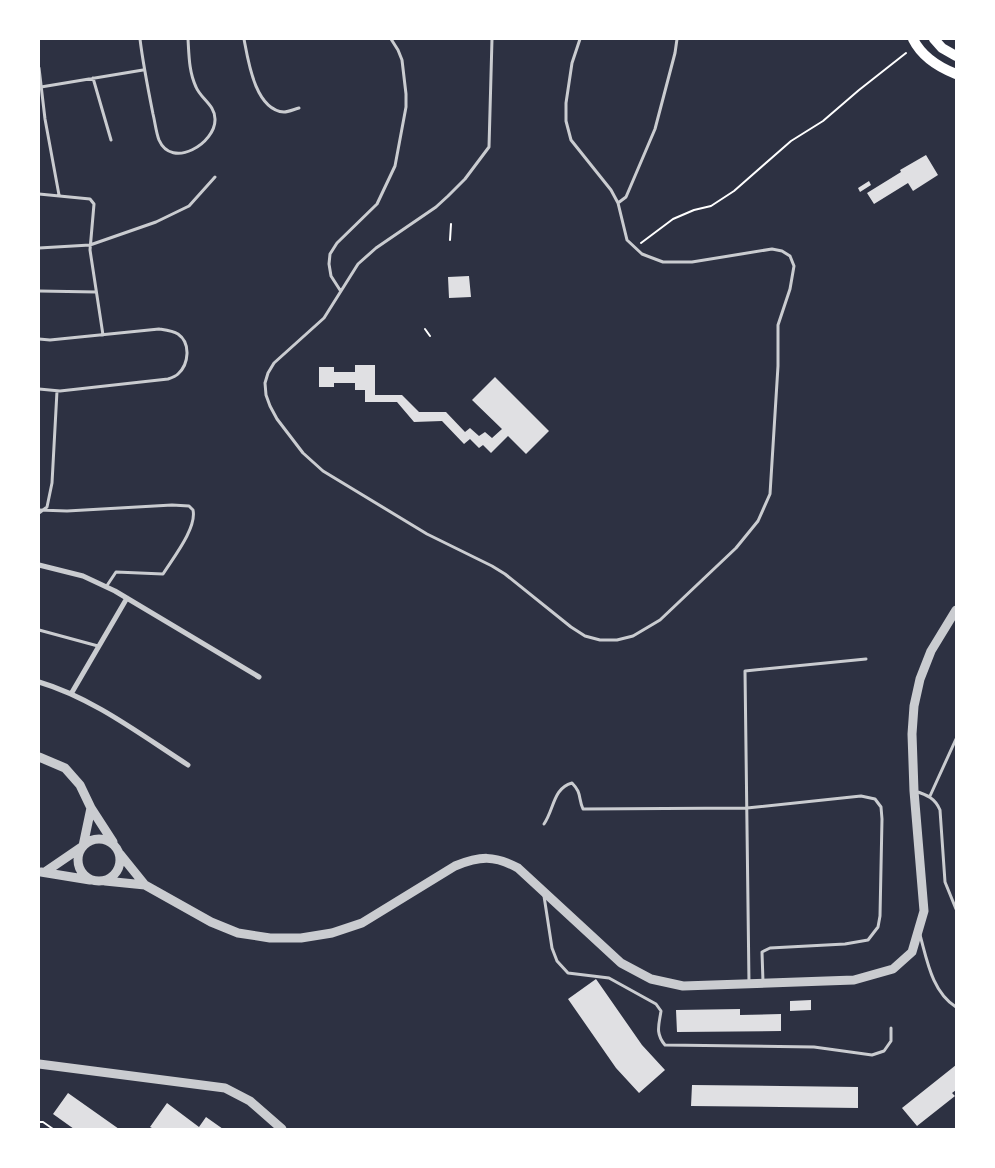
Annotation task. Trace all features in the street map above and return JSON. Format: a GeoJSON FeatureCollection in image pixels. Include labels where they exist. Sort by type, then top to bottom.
{"type":"FeatureCollection","features":[{"type":"Feature","properties":{"kind":"main road"},"geometry":{"type":"LineString","coordinates":[[913,39],[926,57],[940,68],[956,74]]}},
{"type":"Feature","properties":{"kind":"main road"},"geometry":{"type":"LineString","coordinates":[[934,39],[942,48],[956,56]]}},
{"type":"Feature","properties":{"kind":"street"},"geometry":{"type":"LineString","coordinates":[[39,565],[83,576],[106,587],[258,677]]}},
{"type":"Feature","properties":{"kind":"street"},"geometry":{"type":"LineString","coordinates":[[71,694],[127,598]]}},
{"type":"Feature","properties":{"kind":"street"},"geometry":{"type":"LineString","coordinates":[[39,757],[65,768],[80,785],[91,808],[117,849],[145,885],[211,922],[238,933],[270,938],[301,938],[332,933],[362,923],[456,866],[470,860],[488,858],[504,860],[518,868],[621,963],[651,979],[683,986],[854,980],[893,969],[912,952],[924,911],[914,791],[912,734],[914,706],[931,651],[956,610]]}},
{"type":"Feature","properties":{"kind":"street"},"geometry":{"type":"LineString","coordinates":[[39,682],[86,701],[188,765]]}},
{"type":"Feature","properties":{"kind":"street"},"geometry":{"type":"LineString","coordinates":[[91,808],[83,846],[79,852],[78,865],[81,872],[91,880]]}},
{"type":"Feature","properties":{"kind":"street"},"geometry":{"type":"LineString","coordinates":[[42,872],[95,839],[104,839],[117,849],[121,859],[116,873],[105,881]]}},
{"type":"Feature","properties":{"kind":"street"},"geometry":{"type":"LineString","coordinates":[[42,872],[91,880],[145,885]]}},
{"type":"Feature","properties":{"kind":"street"},"geometry":{"type":"LineString","coordinates":[[39,1064],[225,1088],[250,1101],[282,1129]]}},
{"type":"Feature","properties":{"kind":"lane"},"geometry":{"type":"LineString","coordinates":[[140,39],[144,70],[160,141],[170,152],[188,152],[208,139],[216,121],[214,109],[197,89],[190,68],[188,39]]}},
{"type":"Feature","properties":{"kind":"lane"},"geometry":{"type":"LineString","coordinates":[[244,39],[257,89],[269,106],[283,112],[299,108]]}},
{"type":"Feature","properties":{"kind":"lane"},"geometry":{"type":"LineString","coordinates":[[340,291],[331,276],[330,254],[337,243],[377,204],[396,166],[406,107],[406,94],[402,60],[391,39]]}},
{"type":"Feature","properties":{"kind":"lane"},"geometry":{"type":"LineString","coordinates":[[492,39],[489,147],[465,179],[436,207],[376,248],[358,264],[319,323],[274,363],[265,383],[266,395],[277,419],[303,453],[323,471],[427,534],[505,574],[570,627],[585,636],[600,640],[617,640],[632,636],[660,620],[736,548],[758,521],[770,494],[778,366],[778,325],[790,289],[794,266],[790,256],[782,251],[772,250],[692,262],[663,262],[642,254],[627,240],[618,203],[611,190],[571,140],[566,121],[566,103],[572,63],[580,39]]}},
{"type":"Feature","properties":{"kind":"lane"},"geometry":{"type":"LineString","coordinates":[[618,203],[626,197],[655,129],[676,53],[677,39]]}},
{"type":"Feature","properties":{"kind":"lane"},"geometry":{"type":"LineString","coordinates":[[39,68],[58,195]]}},
{"type":"Feature","properties":{"kind":"lane"},"geometry":{"type":"LineString","coordinates":[[41,87],[144,70]]}},
{"type":"Feature","properties":{"kind":"lane"},"geometry":{"type":"LineString","coordinates":[[93,78],[111,140]]}},
{"type":"Feature","properties":{"kind":"lane"},"geometry":{"type":"LineString","coordinates":[[39,248],[90,245],[156,222],[189,206],[215,177]]}},
{"type":"Feature","properties":{"kind":"lane"},"geometry":{"type":"LineString","coordinates":[[39,194],[90,199],[94,204],[90,245],[103,335]]}},
{"type":"Feature","properties":{"kind":"lane"},"geometry":{"type":"LineString","coordinates":[[39,291],[96,292]]}},
{"type":"Feature","properties":{"kind":"lane"},"geometry":{"type":"LineString","coordinates":[[39,339],[50,340],[159,329],[176,332],[183,338],[187,347],[185,364],[178,374],[168,379],[57,391],[39,389]]}},
{"type":"Feature","properties":{"kind":"lane"},"geometry":{"type":"LineString","coordinates":[[40,511],[47,507],[52,483],[57,391]]}},
{"type":"Feature","properties":{"kind":"lane"},"geometry":{"type":"LineString","coordinates":[[40,511],[172,505],[189,506],[193,510],[195,516],[193,525],[163,574],[116,572],[106,587]]}},
{"type":"Feature","properties":{"kind":"lane"},"geometry":{"type":"LineString","coordinates":[[39,630],[99,646]]}},
{"type":"Feature","properties":{"kind":"lane"},"geometry":{"type":"LineString","coordinates":[[750,983],[745,672],[866,659]]}},
{"type":"Feature","properties":{"kind":"lane"},"geometry":{"type":"LineString","coordinates":[[930,796],[956,739]]}},
{"type":"Feature","properties":{"kind":"lane"},"geometry":{"type":"LineString","coordinates":[[544,824],[558,792],[566,784],[572,783],[578,789],[583,809],[747,808],[861,796],[875,799],[881,807],[882,819],[880,916],[878,927],[868,940],[844,944],[770,948],[762,952],[763,983]]}},
{"type":"Feature","properties":{"kind":"lane"},"geometry":{"type":"LineString","coordinates":[[914,791],[930,796],[940,810],[945,882],[956,909]]}},
{"type":"Feature","properties":{"kind":"lane"},"geometry":{"type":"LineString","coordinates":[[544,893],[552,948],[558,961],[568,973],[609,978],[656,1004],[661,1011],[658,1028],[659,1038],[665,1045],[814,1047],[872,1055],[884,1051],[891,1041],[891,1028]]}},
{"type":"Feature","properties":{"kind":"lane"},"geometry":{"type":"LineString","coordinates":[[918,930],[933,978],[948,1001],[956,1007]]}},
{"type":"Feature","properties":{"kind":"path"},"geometry":{"type":"LineString","coordinates":[[635,247],[673,219],[694,210],[711,206],[734,191],[791,141],[823,121],[859,90],[906,54]]}},
{"type":"Feature","properties":{"kind":"path"},"geometry":{"type":"LineString","coordinates":[[450,240],[451,224]]}},
{"type":"Feature","properties":{"kind":"path"},"geometry":{"type":"LineString","coordinates":[[425,329],[430,336]]}},
{"type":"Feature","properties":{"kind":"path"},"geometry":{"type":"LineString","coordinates":[[39,1122],[43,1122],[53,1129]]}},
{"type":"Feature","properties":{"kind":"building"},"geometry":{"type":"Polygon","coordinates":[[[926,155],[938,175],[913,191],[908,183],[874,204],[867,193],[926,155]]]}},
{"type":"Feature","properties":{"kind":"building"},"geometry":{"type":"Polygon","coordinates":[[[869,181],[871,185],[860,192],[858,188],[869,181]]]}},
{"type":"Feature","properties":{"kind":"building"},"geometry":{"type":"Polygon","coordinates":[[[469,276],[471,297],[449,298],[448,277],[469,276]]]}},
{"type":"Feature","properties":{"kind":"building"},"geometry":{"type":"Polygon","coordinates":[[[355,365],[375,365],[375,395],[402,395],[419,412],[446,412],[465,432],[470,428],[479,436],[485,432],[492,438],[502,429],[472,400],[495,377],[549,431],[526,454],[508,436],[491,453],[483,445],[479,448],[470,439],[464,444],[442,421],[414,422],[397,402],[365,402],[365,390],[355,390],[355,383],[334,383],[334,387],[319,387],[319,367],[334,367],[334,372],[355,372],[355,365]]]}},
{"type":"Feature","properties":{"kind":"building"},"geometry":{"type":"Polygon","coordinates":[[[596,979],[642,1045],[665,1070],[639,1093],[616,1068],[568,999],[596,979]]]}},
{"type":"Feature","properties":{"kind":"building"},"geometry":{"type":"Polygon","coordinates":[[[811,1000],[811,1010],[790,1011],[790,1001],[811,1000]]]}},
{"type":"Feature","properties":{"kind":"building"},"geometry":{"type":"Polygon","coordinates":[[[740,1009],[740,1015],[781,1014],[781,1031],[677,1032],[676,1010],[740,1009]]]}},
{"type":"Feature","properties":{"kind":"building"},"geometry":{"type":"Polygon","coordinates":[[[956,1065],[956,1090],[952,1093],[955,1096],[917,1126],[902,1108],[956,1065]]]}},
{"type":"Feature","properties":{"kind":"building"},"geometry":{"type":"Polygon","coordinates":[[[692,1085],[858,1087],[858,1108],[691,1106],[692,1085]]]}},
{"type":"Feature","properties":{"kind":"building"},"geometry":{"type":"Polygon","coordinates":[[[68,1093],[119,1129],[74,1129],[53,1114],[68,1093]]]}},
{"type":"Feature","properties":{"kind":"building"},"geometry":{"type":"Polygon","coordinates":[[[167,1103],[199,1127],[206,1117],[223,1129],[154,1129],[150,1127],[167,1103]]]}}]}
